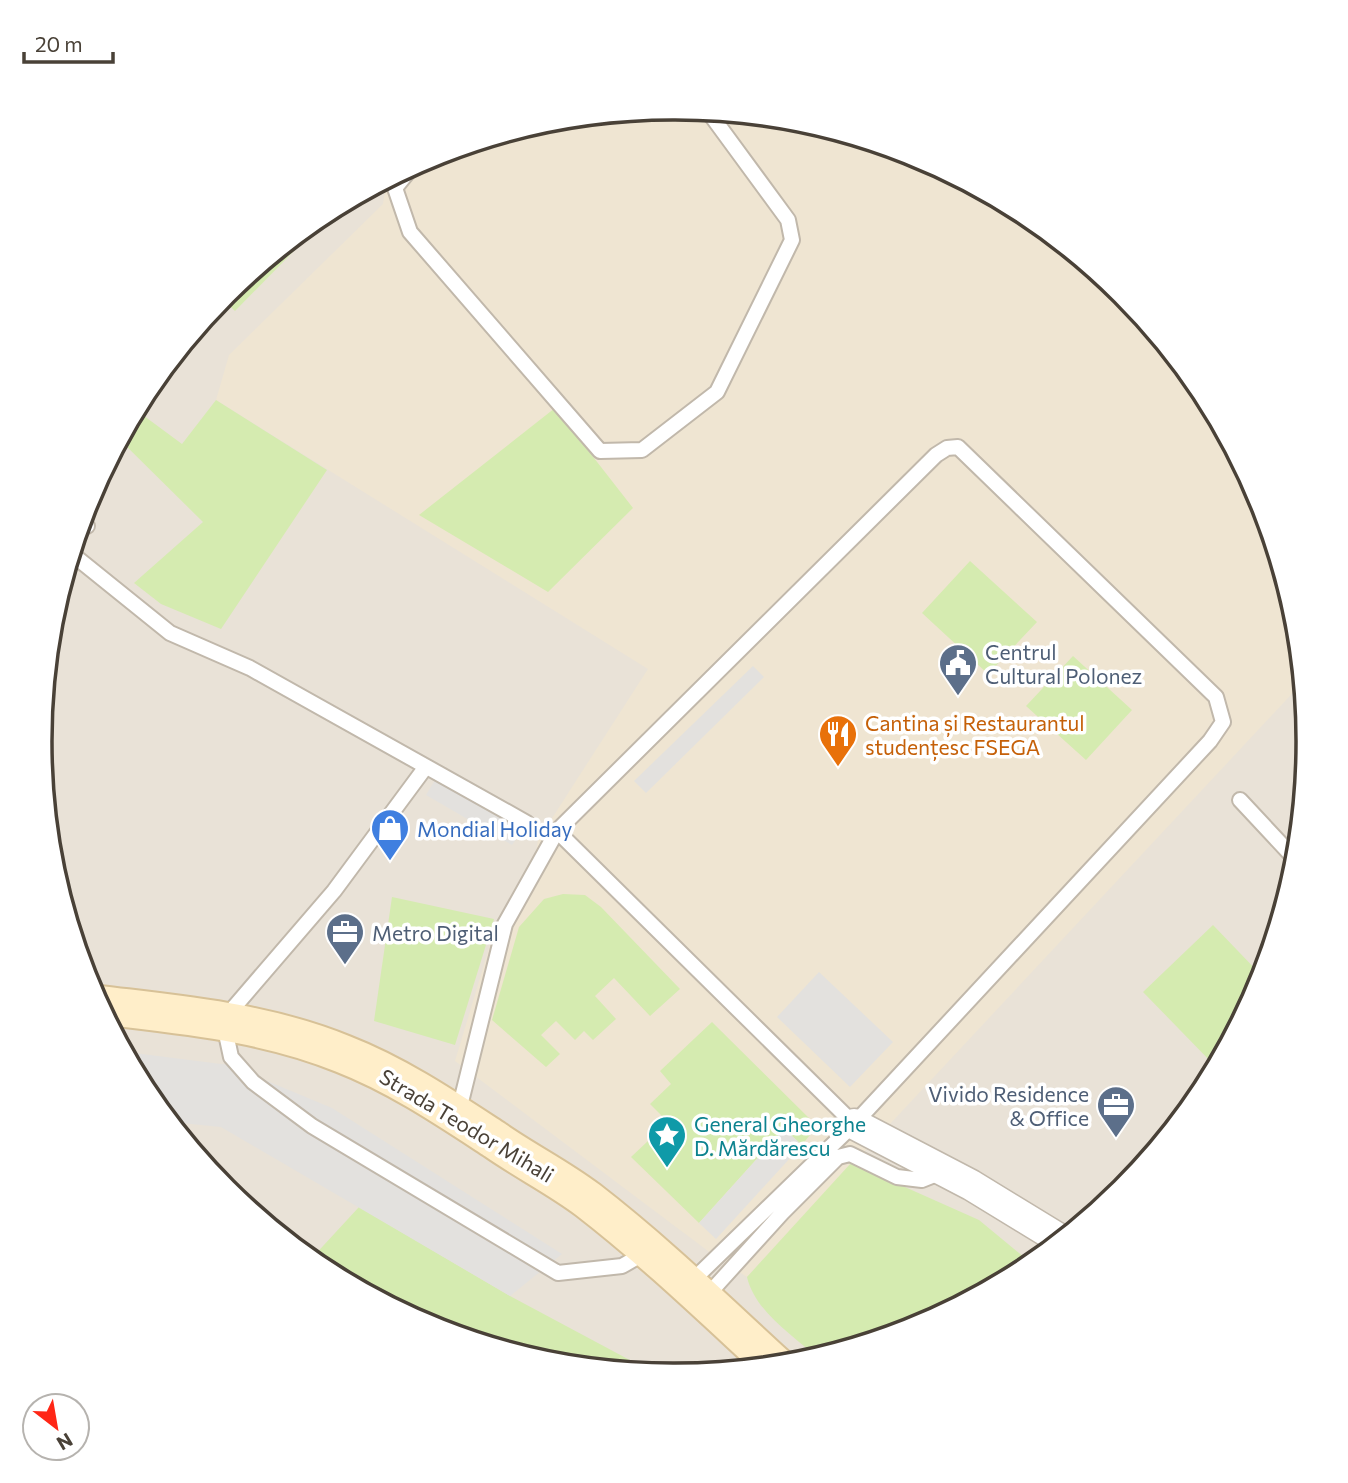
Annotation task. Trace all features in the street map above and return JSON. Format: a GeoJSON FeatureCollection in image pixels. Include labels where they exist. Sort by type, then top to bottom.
{"type":"FeatureCollection","features":[{"type":"Feature","properties":{"kind":"main road","name":"Strada Teodor Mihali"},"geometry":{"type":"LineString","coordinates":[[112,1006],[222,1020],[300,1039],[344,1054],[397,1080],[586,1198],[649,1250],[765,1356]]}},
{"type":"Feature","properties":{"kind":"street"},"geometry":{"type":"LineString","coordinates":[[854,1124],[971,1185],[1052,1235]]}},
{"type":"Feature","properties":{"kind":"lane"},"geometry":{"type":"LineString","coordinates":[[398,185],[395,188],[410,232],[600,451],[642,450],[717,393],[792,240],[788,220],[715,121]]}},
{"type":"Feature","properties":{"kind":"lane"},"geometry":{"type":"LineString","coordinates":[[457,1116],[505,924],[557,831],[936,456],[947,448],[958,447],[1216,697],[1223,722],[1210,741],[695,1293]]}},
{"type":"Feature","properties":{"kind":"lane"},"geometry":{"type":"LineString","coordinates":[[80,560],[170,633],[250,668],[527,823]]}},
{"type":"Feature","properties":{"kind":"lane"},"geometry":{"type":"LineString","coordinates":[[425,768],[334,891],[222,1020],[231,1057],[253,1082],[312,1126],[558,1273],[622,1266],[649,1250]]}},
{"type":"Feature","properties":{"kind":"lane"},"geometry":{"type":"LineString","coordinates":[[1240,800],[1286,849]]}},
{"type":"Feature","properties":{"kind":"lane"},"geometry":{"type":"LineString","coordinates":[[557,831],[854,1124]]}},
{"type":"Feature","properties":{"kind":"lane"},"geometry":{"type":"LineString","coordinates":[[695,1293],[838,1157],[850,1154],[897,1177],[909,1179],[922,1180],[943,1171]]}},
{"type":"Feature","properties":{"kind":"shaded area"},"geometry":{"type":"Polygon","coordinates":[[[633,121],[715,121],[755,125],[835,141],[874,153],[912,167],[985,203],[1052,248],[1084,274],[1141,332],[1167,363],[1191,396],[1231,467],[1263,542],[1274,581],[1284,620],[1296,742],[1290,823],[1284,863],[1263,941],[1231,1016],[1212,1052],[1191,1087],[1141,1151],[1084,1209],[1052,1235],[985,1280],[949,1299],[912,1316],[835,1342],[755,1358],[715,1362],[633,1362],[593,1358],[513,1342],[474,1330],[436,1316],[363,1280],[296,1235],[264,1209],[207,1151],[157,1087],[117,1016],[100,979],[85,941],[64,863],[52,742],[64,620],[85,542],[100,504],[136,431],[157,396],[181,363],[235,302],[264,274],[329,225],[363,203],[436,167],[513,141],[593,125],[633,121]]]}},
{"type":"Feature","properties":{"kind":"shaded area"},"geometry":{"type":"Polygon","coordinates":[[[633,121],[715,121],[755,125],[835,141],[912,167],[985,203],[1019,225],[1084,274],[1113,302],[1167,363],[1191,396],[1231,467],[1263,542],[1284,620],[1293,692],[747,1277],[716,1257],[455,1061],[496,925],[534,862],[538,840],[648,669],[216,400],[229,355],[383,204],[385,191],[436,167],[474,153],[553,132],[633,121]]]}},
{"type":"Feature","properties":{"kind":"shaded area"},"geometry":{"type":"Polygon","coordinates":[[[753,666],[764,677],[646,793],[634,781],[753,666]]]}},
{"type":"Feature","properties":{"kind":"shaded area"},"geometry":{"type":"Polygon","coordinates":[[[438,775],[527,823],[512,845],[426,795],[438,775]]]}},
{"type":"Feature","properties":{"kind":"shaded area"},"geometry":{"type":"Polygon","coordinates":[[[819,972],[893,1042],[850,1087],[777,1017],[819,972]]]}},
{"type":"Feature","properties":{"kind":"shaded area"},"geometry":{"type":"Polygon","coordinates":[[[137,1053],[229,1065],[332,1108],[562,1254],[510,1296],[221,1127],[184,1123],[137,1053]]]}},
{"type":"Feature","properties":{"kind":"shaded area"},"geometry":{"type":"Polygon","coordinates":[[[784,1129],[802,1145],[716,1239],[699,1223],[784,1129]]]}},
{"type":"Feature","properties":{"kind":"green space"},"geometry":{"type":"Polygon","coordinates":[[[298,246],[235,311],[230,307],[235,302],[298,246]]]}},
{"type":"Feature","properties":{"kind":"green space"},"geometry":{"type":"Polygon","coordinates":[[[216,400],[327,470],[221,629],[161,604],[134,583],[203,522],[127,447],[145,416],[182,444],[216,400]]]}},
{"type":"Feature","properties":{"kind":"green space"},"geometry":{"type":"Polygon","coordinates":[[[555,408],[633,508],[548,592],[419,515],[555,408]]]}},
{"type":"Feature","properties":{"kind":"green space"},"geometry":{"type":"Polygon","coordinates":[[[970,561],[1037,622],[988,674],[922,613],[970,561]]]}},
{"type":"Feature","properties":{"kind":"green space"},"geometry":{"type":"Polygon","coordinates":[[[1073,656],[1132,710],[1086,760],[1026,706],[1073,656]]]}},
{"type":"Feature","properties":{"kind":"green space"},"geometry":{"type":"Polygon","coordinates":[[[563,894],[585,895],[601,907],[680,989],[650,1016],[614,978],[595,996],[616,1019],[593,1040],[584,1031],[575,1040],[556,1021],[541,1035],[560,1054],[546,1067],[492,1020],[519,927],[544,899],[563,894]]]}},
{"type":"Feature","properties":{"kind":"green space"},"geometry":{"type":"Polygon","coordinates":[[[392,897],[494,919],[455,1045],[374,1021],[392,897]]]}},
{"type":"Feature","properties":{"kind":"green space"},"geometry":{"type":"Polygon","coordinates":[[[1213,925],[1253,967],[1208,1059],[1143,992],[1213,925]]]}},
{"type":"Feature","properties":{"kind":"green space"},"geometry":{"type":"Polygon","coordinates":[[[712,1022],[817,1126],[802,1145],[784,1129],[699,1223],[631,1157],[648,1141],[665,1158],[680,1143],[666,1128],[668,1122],[650,1104],[671,1084],[660,1071],[712,1022]]]}},
{"type":"Feature","properties":{"kind":"green space"},"geometry":{"type":"Polygon","coordinates":[[[851,1163],[979,1220],[1022,1256],[985,1280],[912,1316],[835,1342],[807,1348],[766,1311],[751,1289],[747,1277],[851,1163]]]}},
{"type":"Feature","properties":{"kind":"green space"},"geometry":{"type":"Polygon","coordinates":[[[359,1207],[510,1296],[633,1362],[553,1351],[474,1330],[399,1299],[363,1280],[319,1251],[359,1207]]]}},
{"type":"Feature","properties":{"kind":"place","name":"Centrul Cultural Polonez"},"geometry":{"type":"Point","coordinates":[958,697]}},
{"type":"Feature","properties":{"kind":"place","name":"Cantina și Restaurantul studențesc FSEGA"},"geometry":{"type":"Point","coordinates":[838,768]}},
{"type":"Feature","properties":{"kind":"place","name":"Mondial Holiday"},"geometry":{"type":"Point","coordinates":[390,862]}},
{"type":"Feature","properties":{"kind":"place","name":"Metro Digital"},"geometry":{"type":"Point","coordinates":[345,966]}},
{"type":"Feature","properties":{"kind":"place","name":"Vivido Residence & Office"},"geometry":{"type":"Point","coordinates":[1116,1139]}},
{"type":"Feature","properties":{"kind":"place","name":"General Gheorghe D. Mărdărescu"},"geometry":{"type":"Point","coordinates":[667,1169]}}]}
